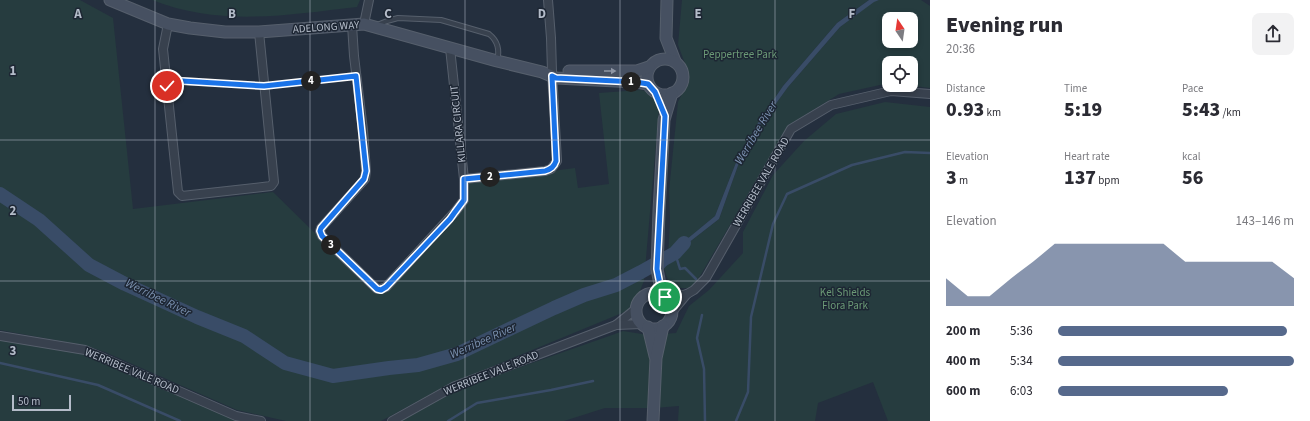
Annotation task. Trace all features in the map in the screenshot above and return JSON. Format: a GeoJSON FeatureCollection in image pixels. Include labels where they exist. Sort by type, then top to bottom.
{"type":"FeatureCollection","features":[{"type":"Feature","properties":{"kind":"street","name":"ADELONG WAY"},"geometry":{"type":"LineString","coordinates":[[110,0],[168,24],[225,32],[259,32],[364,24],[497,61],[549,73],[637,71],[654,63]]}},
{"type":"Feature","properties":{"kind":"street"},"geometry":{"type":"LineString","coordinates":[[364,24],[369,0]]}},
{"type":"Feature","properties":{"kind":"street"},"geometry":{"type":"LineString","coordinates":[[464,179],[545,171],[551,169],[555,165],[556,161],[549,73],[552,38],[548,0]]}},
{"type":"Feature","properties":{"kind":"street"},"geometry":{"type":"LineString","coordinates":[[645,325],[653,329],[663,326],[670,320],[672,312],[672,307],[664,297],[657,269],[659,211],[665,116],[672,93],[680,86],[683,75],[682,70],[674,61],[666,38],[667,0]]}},
{"type":"Feature","properties":{"kind":"street"},"geometry":{"type":"LineString","coordinates":[[168,24],[163,49],[178,192],[182,196],[272,186],[274,182],[259,32]]}},
{"type":"Feature","properties":{"kind":"street","name":"KILLARA CIRCUIT"},"geometry":{"type":"LineString","coordinates":[[352,25],[366,171],[364,179],[320,231],[322,236],[377,289],[381,290],[386,287],[450,219],[464,200],[464,179],[450,48]]}},
{"type":"Feature","properties":{"kind":"street"},"geometry":{"type":"LineString","coordinates":[[665,116],[655,92],[648,84],[647,72],[654,63],[666,38]]}},
{"type":"Feature","properties":{"kind":"street"},"geometry":{"type":"LineString","coordinates":[[654,63],[669,59],[674,61]]}},
{"type":"Feature","properties":{"kind":"street","name":"ADELONG WAY"},"geometry":{"type":"LineString","coordinates":[[549,73],[556,78],[636,82],[648,84]]}},
{"type":"Feature","properties":{"kind":"street","name":"WERRIBEE VALE ROAD"},"geometry":{"type":"LineString","coordinates":[[672,312],[687,294],[694,290],[706,278],[792,129],[831,105],[892,91],[930,94]]}},
{"type":"Feature","properties":{"kind":"street"},"geometry":{"type":"LineString","coordinates":[[655,92],[661,94],[672,93]]}},
{"type":"Feature","properties":{"kind":"street"},"geometry":{"type":"LineString","coordinates":[[656,358],[645,325],[637,313],[637,308],[651,287],[657,269]]}},
{"type":"Feature","properties":{"kind":"street"},"geometry":{"type":"LineString","coordinates":[[646,296],[651,294],[664,297]]}},
{"type":"Feature","properties":{"kind":"street","name":"WERRIBEE VALE ROAD"},"geometry":{"type":"LineString","coordinates":[[664,297],[687,294]]}},
{"type":"Feature","properties":{"kind":"street","name":"WERRIBEE VALE ROAD"},"geometry":{"type":"LineString","coordinates":[[392,421],[453,387],[616,325],[637,308]]}},
{"type":"Feature","properties":{"kind":"street","name":"WERRIBEE VALE ROAD"},"geometry":{"type":"LineString","coordinates":[[616,325],[645,325]]}},
{"type":"Feature","properties":{"kind":"street"},"geometry":{"type":"LineString","coordinates":[[653,421],[656,358],[663,326]]}},
{"type":"Feature","properties":{"kind":"street","name":"WERRIBEE VALE ROAD"},"geometry":{"type":"LineString","coordinates":[[0,336],[86,350],[236,416],[261,421]]}},
{"type":"Feature","properties":{"kind":"lane"},"geometry":{"type":"LineString","coordinates":[[375,26],[398,18],[441,20],[489,34],[494,38],[497,45],[499,52],[497,61]]}},
{"type":"Feature","properties":{"kind":"lane"},"geometry":{"type":"LineString","coordinates":[[166,80],[264,86],[356,76]]}},
{"type":"Feature","properties":{"kind":"green space"},"geometry":{"type":"Polygon","coordinates":[[[0,0],[80,0],[113,18],[133,209],[273,192],[375,292],[386,291],[454,221],[468,201],[467,182],[575,168],[578,188],[609,184],[599,93],[640,90],[646,91],[654,95],[659,109],[644,281],[639,293],[627,311],[452,383],[381,421],[286,421],[237,410],[105,352],[87,346],[0,330],[0,0]]]}},
{"type":"Feature","properties":{"kind":"green space"},"geometry":{"type":"Polygon","coordinates":[[[152,0],[360,0],[357,7],[254,17],[203,14],[152,0]]]}},
{"type":"Feature","properties":{"kind":"green space","name":"Peppertree Park"},"geometry":{"type":"Polygon","coordinates":[[[682,0],[869,0],[837,23],[783,86],[758,123],[737,160],[715,216],[681,244],[668,258],[670,220],[669,191],[678,102],[687,84],[686,66],[678,45],[682,0]]]}},
{"type":"Feature","properties":{"kind":"green space"},"geometry":{"type":"Polygon","coordinates":[[[921,0],[930,6],[930,88],[918,87],[918,56],[882,56],[882,85],[839,94],[789,125],[700,276],[690,288],[677,288],[668,280],[664,268],[683,247],[719,219],[740,160],[761,124],[788,87],[840,27],[874,1],[921,0]]]}},
{"type":"Feature","properties":{"kind":"green space","name":"Kel Shields Flora Park"},"geometry":{"type":"Polygon","coordinates":[[[885,102],[930,107],[930,421],[888,421],[873,382],[818,403],[815,421],[678,421],[679,406],[654,408],[605,408],[564,421],[399,421],[455,390],[623,331],[648,335],[676,333],[689,306],[709,290],[743,253],[743,232],[773,175],[804,141],[836,114],[885,102]]]}},
{"type":"Feature","properties":{"kind":"green space"},"geometry":{"type":"Polygon","coordinates":[[[0,339],[87,355],[237,421],[0,421],[0,339]]]}},
{"type":"Feature","properties":{"kind":"water"},"geometry":{"type":"Polygon","coordinates":[[[869,0],[879,0],[874,2],[840,27],[788,87],[761,124],[740,160],[719,219],[683,247],[661,272],[659,269],[681,244],[715,216],[737,160],[758,123],[783,86],[837,23],[869,0]]]}},
{"type":"Feature","properties":{"kind":"waterway"},"geometry":{"type":"LineString","coordinates":[[736,421],[748,392],[751,317],[773,224],[787,194],[852,165],[905,152],[930,153]]}},
{"type":"Feature","properties":{"kind":"waterway","name":"Werribee River"},"geometry":{"type":"LineString","coordinates":[[0,194],[39,220],[89,265],[125,284],[197,317],[244,336],[285,363],[333,376],[418,365],[457,354],[554,308],[584,295],[616,285],[675,253],[684,243]]}},
{"type":"Feature","properties":{"kind":"waterway"},"geometry":{"type":"LineString","coordinates":[[675,253],[680,269],[685,268],[696,279]]}},
{"type":"Feature","properties":{"kind":"waterway"},"geometry":{"type":"LineString","coordinates":[[702,315],[697,338],[704,369],[705,421]]}},
{"type":"Feature","properties":{"kind":"waterway"},"geometry":{"type":"LineString","coordinates":[[0,363],[98,385],[180,421]]}},
{"type":"Feature","properties":{"kind":"waterway"},"geometry":{"type":"LineString","coordinates":[[448,421],[477,403],[593,381]]}},
{"type":"Feature","properties":{"kind":"route"},"geometry":{"type":"LineString","coordinates":[[167,86],[166,80],[264,86],[356,76],[363,130],[366,171],[364,179],[320,231],[322,236],[377,289],[381,290],[386,287],[450,219],[464,200],[464,179],[545,171],[551,169],[555,165],[552,76],[556,78],[636,82],[648,84],[649,87],[655,92],[665,116],[657,269],[662,295],[665,297]]}}]}
